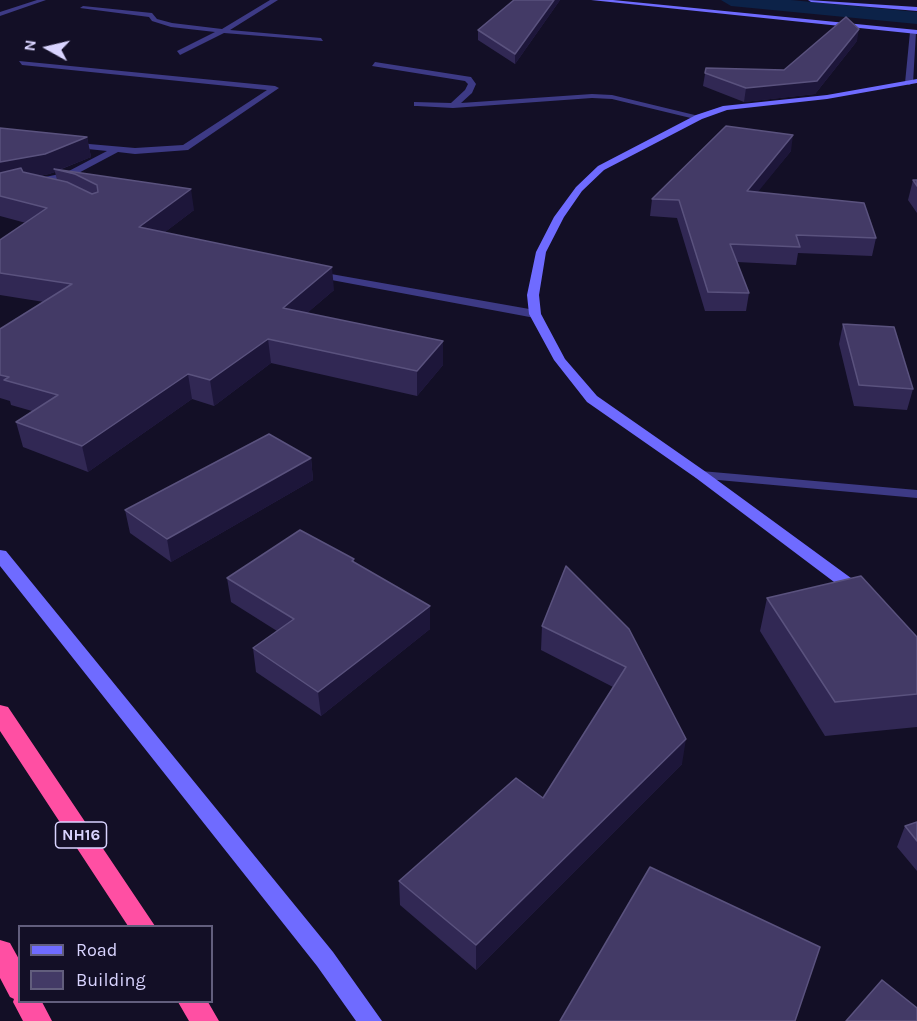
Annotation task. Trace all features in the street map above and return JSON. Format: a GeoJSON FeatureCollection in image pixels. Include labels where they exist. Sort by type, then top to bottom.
{"type":"FeatureCollection","features":[{"type":"Feature","properties":{"kind":"highway","name":"NH16"},"geometry":{"type":"LineString","coordinates":[[0,713],[141,925]]}},
{"type":"Feature","properties":{"kind":"highway"},"geometry":{"type":"LineString","coordinates":[[0,952],[18,984]]}},
{"type":"Feature","properties":{"kind":"highway"},"geometry":{"type":"LineString","coordinates":[[28,1003],[38,1021]]}},
{"type":"Feature","properties":{"kind":"highway"},"geometry":{"type":"LineString","coordinates":[[193,1003],[205,1021]]}},
{"type":"Feature","properties":{"kind":"street"},"geometry":{"type":"LineString","coordinates":[[0,14],[44,0]]}},
{"type":"Feature","properties":{"kind":"street"},"geometry":{"type":"LineString","coordinates":[[180,53],[275,0]]}},
{"type":"Feature","properties":{"kind":"street"},"geometry":{"type":"LineString","coordinates":[[594,0],[915,32],[913,82],[827,97],[726,108],[699,117],[601,168],[579,189],[559,217],[541,252],[533,295],[535,314],[560,360],[592,399],[701,475],[873,604]]}},
{"type":"Feature","properties":{"kind":"street"},"geometry":{"type":"LineString","coordinates":[[812,0],[917,9]]}},
{"type":"Feature","properties":{"kind":"street"},"geometry":{"type":"LineString","coordinates":[[83,8],[152,15],[154,20],[171,25],[321,40]]}},
{"type":"Feature","properties":{"kind":"street"},"geometry":{"type":"LineString","coordinates":[[22,63],[275,88],[185,148],[163,151],[58,143]]}},
{"type":"Feature","properties":{"kind":"street"},"geometry":{"type":"LineString","coordinates":[[375,64],[468,79],[472,84],[470,91],[453,106]]}},
{"type":"Feature","properties":{"kind":"street"},"geometry":{"type":"LineString","coordinates":[[417,104],[453,106],[592,96],[612,97],[699,117]]}},
{"type":"Feature","properties":{"kind":"street"},"geometry":{"type":"LineString","coordinates":[[0,189],[68,175],[116,149]]}},
{"type":"Feature","properties":{"kind":"street"},"geometry":{"type":"LineString","coordinates":[[16,185],[46,191]]}},
{"type":"Feature","properties":{"kind":"street"},"geometry":{"type":"LineString","coordinates":[[300,272],[535,314]]}},
{"type":"Feature","properties":{"kind":"street"},"geometry":{"type":"LineString","coordinates":[[701,475],[917,494]]}},
{"type":"Feature","properties":{"kind":"street"},"geometry":{"type":"LineString","coordinates":[[0,555],[325,959],[370,1021]]}},
{"type":"Feature","properties":{"kind":"building"},"geometry":{"type":"Polygon","coordinates":[[[514,0],[554,0],[515,54],[478,30],[514,0]]]}},
{"type":"Feature","properties":{"kind":"building"},"geometry":{"type":"Polygon","coordinates":[[[846,17],[859,29],[817,81],[746,88],[705,73],[706,68],[784,70],[846,17]]]}},
{"type":"Feature","properties":{"kind":"building"},"geometry":{"type":"Polygon","coordinates":[[[726,126],[793,135],[747,191],[864,203],[876,238],[796,235],[800,247],[730,244],[749,293],[708,292],[679,200],[652,199],[726,126]]]}},
{"type":"Feature","properties":{"kind":"building"},"geometry":{"type":"Polygon","coordinates":[[[0,128],[87,137],[45,154],[0,162],[0,128]]]}},
{"type":"Feature","properties":{"kind":"building"},"geometry":{"type":"Polygon","coordinates":[[[21,168],[23,172],[67,182],[92,194],[98,192],[97,185],[75,174],[54,169],[191,189],[139,227],[332,267],[283,308],[443,341],[417,371],[268,339],[210,380],[188,374],[82,446],[16,422],[58,395],[4,380],[9,377],[0,375],[0,329],[72,284],[0,273],[0,240],[47,208],[0,196],[0,173],[21,168]]]}},
{"type":"Feature","properties":{"kind":"building"},"geometry":{"type":"Polygon","coordinates":[[[843,324],[894,327],[913,389],[859,385],[843,324]]]}},
{"type":"Feature","properties":{"kind":"building"},"geometry":{"type":"Polygon","coordinates":[[[269,434],[311,458],[167,539],[125,510],[269,434]]]}},
{"type":"Feature","properties":{"kind":"building"},"geometry":{"type":"Polygon","coordinates":[[[300,530],[354,559],[352,561],[430,606],[318,692],[253,648],[294,619],[227,578],[300,530]]]}},
{"type":"Feature","properties":{"kind":"building"},"geometry":{"type":"Polygon","coordinates":[[[566,566],[629,629],[686,739],[476,945],[399,881],[516,778],[543,798],[626,667],[542,626],[566,566]]]}},
{"type":"Feature","properties":{"kind":"building"},"geometry":{"type":"Polygon","coordinates":[[[861,576],[917,637],[917,694],[835,702],[767,598],[861,576]]]}},
{"type":"Feature","properties":{"kind":"building"},"geometry":{"type":"Polygon","coordinates":[[[917,822],[917,841],[905,826],[917,822]]]}},
{"type":"Feature","properties":{"kind":"building"},"geometry":{"type":"Polygon","coordinates":[[[650,867],[820,947],[795,1021],[560,1021],[650,867]]]}},
{"type":"Feature","properties":{"kind":"building"},"geometry":{"type":"Polygon","coordinates":[[[882,980],[917,1008],[917,1021],[846,1021],[882,980]]]}},
{"type":"Feature","properties":{"kind":"waterway"},"geometry":{"type":"LineString","coordinates":[[731,0],[917,18]]}}]}
